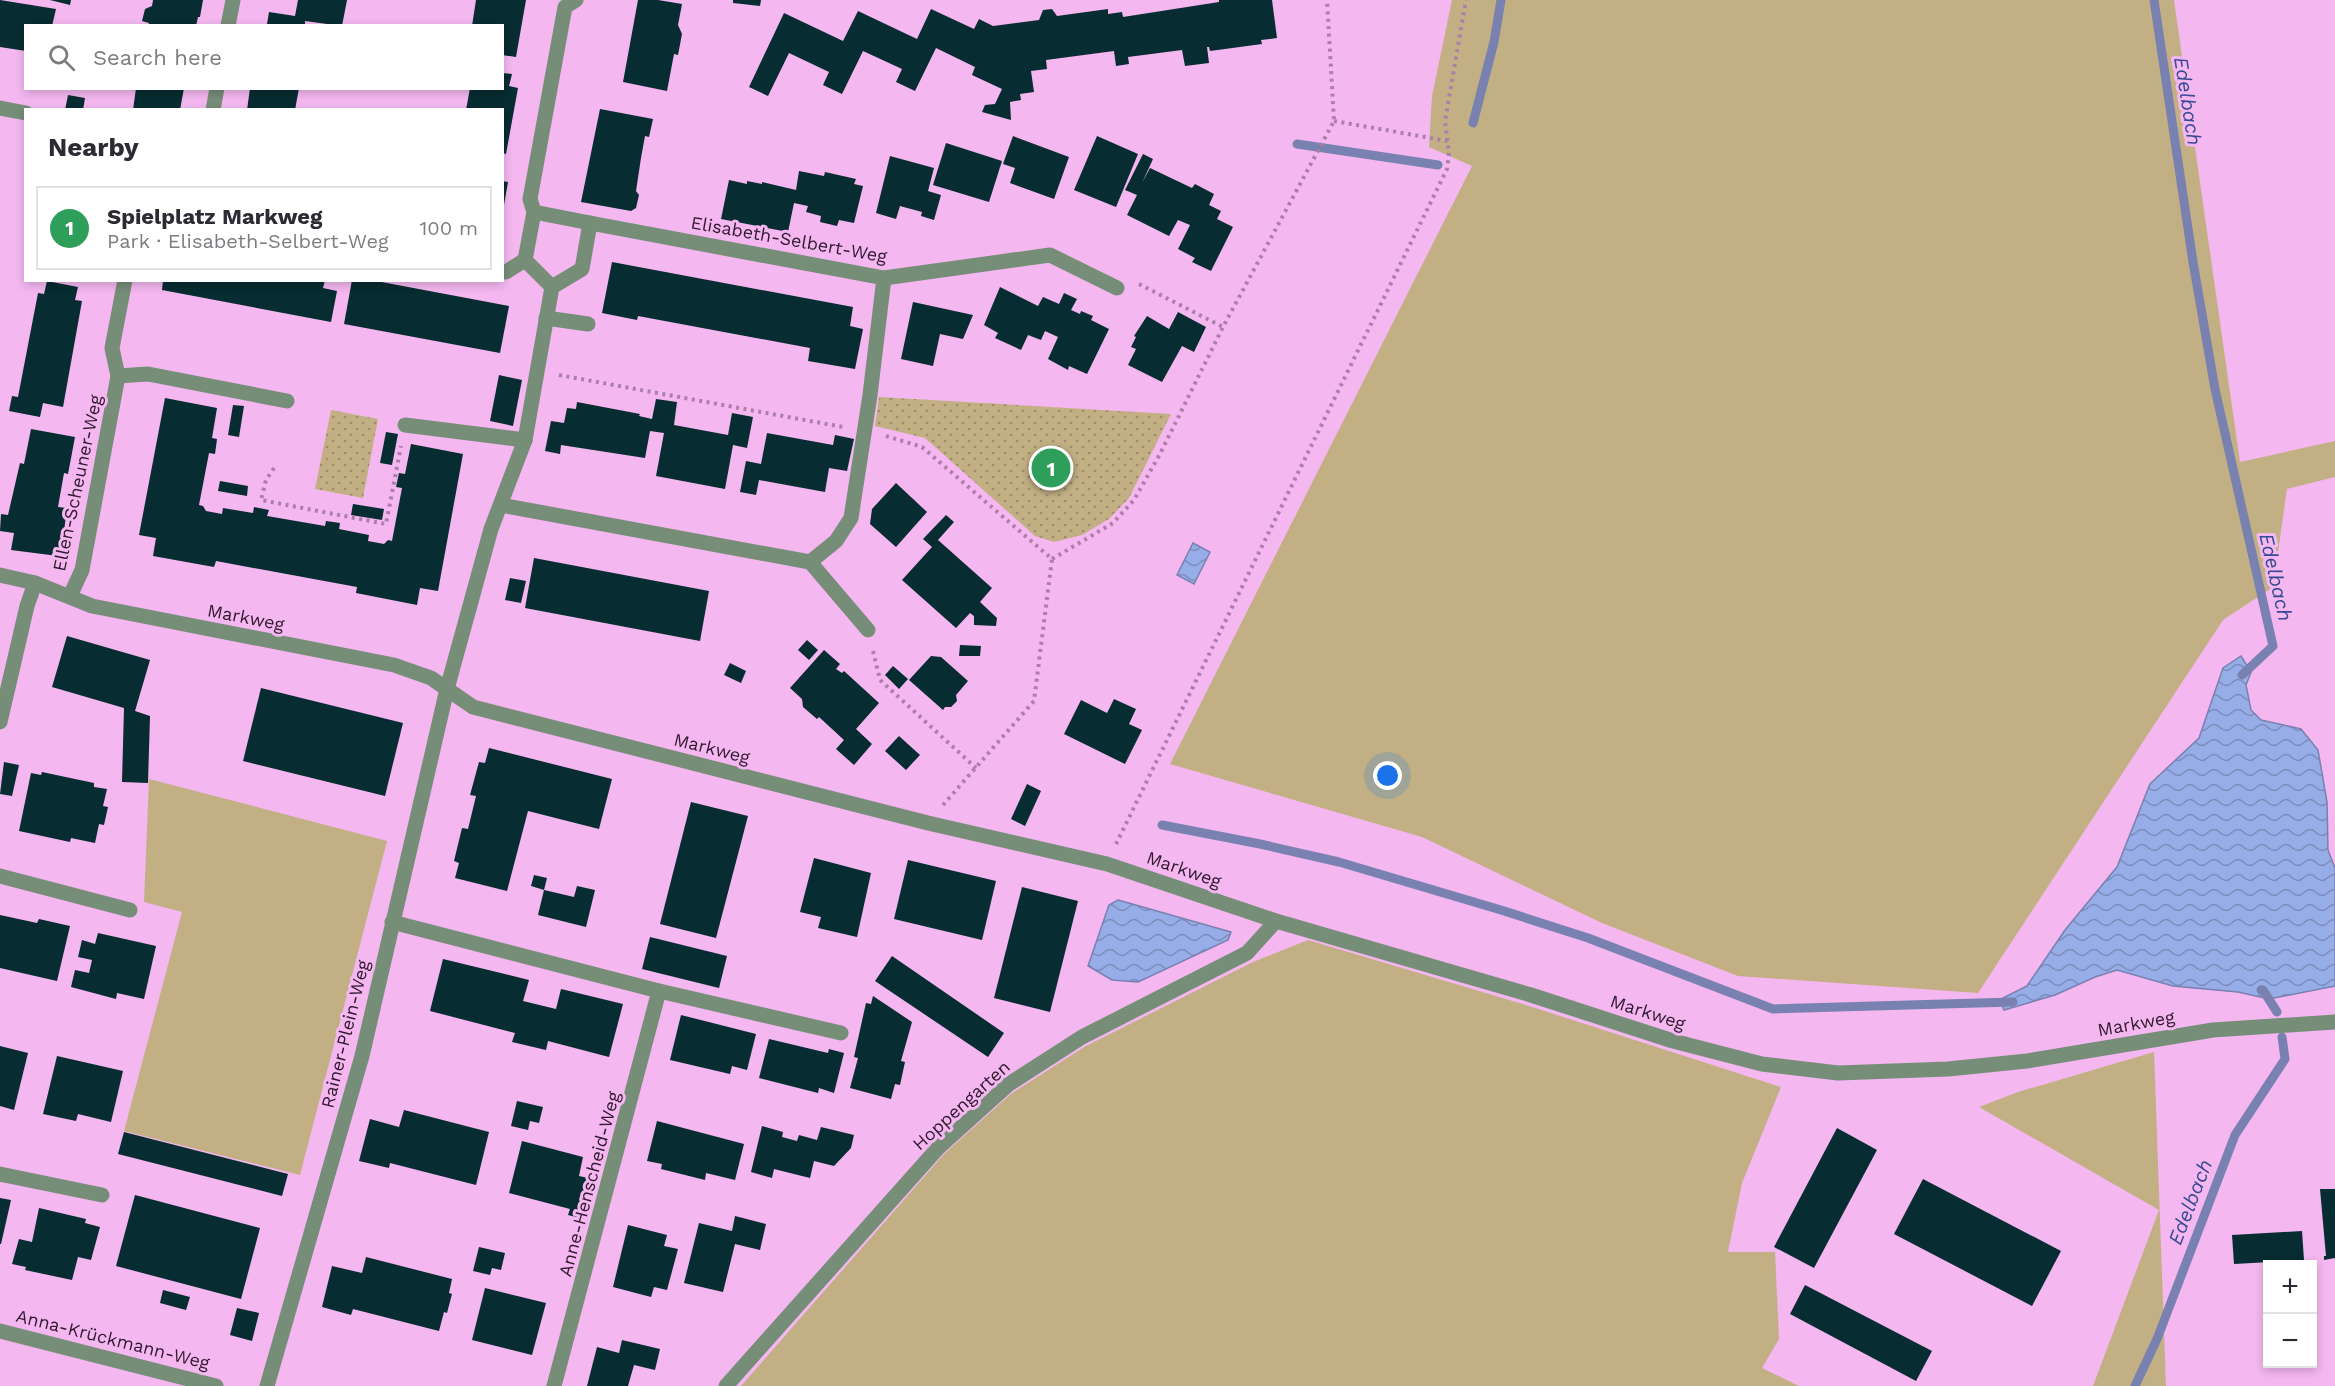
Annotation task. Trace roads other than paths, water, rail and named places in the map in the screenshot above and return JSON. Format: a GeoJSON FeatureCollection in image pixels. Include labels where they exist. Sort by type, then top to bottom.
{"type":"FeatureCollection","features":[{"type":"Feature","properties":{"kind":"street"},"geometry":{"type":"LineString","coordinates":[[228,24],[233,0]]}},
{"type":"Feature","properties":{"kind":"street"},"geometry":{"type":"LineString","coordinates":[[504,272],[525,260],[534,212],[530,199],[570,4]]}},
{"type":"Feature","properties":{"kind":"street"},"geometry":{"type":"LineString","coordinates":[[213,108],[217,90]]}},
{"type":"Feature","properties":{"kind":"street"},"geometry":{"type":"LineString","coordinates":[[0,108],[24,112]]}},
{"type":"Feature","properties":{"kind":"street","name":"Elisabeth-Selbert-Weg"},"geometry":{"type":"LineString","coordinates":[[534,212],[884,278],[1050,255],[1117,288]]}},
{"type":"Feature","properties":{"kind":"street"},"geometry":{"type":"LineString","coordinates":[[447,688],[491,530],[525,440],[552,287],[582,269],[590,223]]}},
{"type":"Feature","properties":{"kind":"street"},"geometry":{"type":"LineString","coordinates":[[525,260],[552,287]]}},
{"type":"Feature","properties":{"kind":"street"},"geometry":{"type":"LineString","coordinates":[[810,562],[836,541],[851,518],[865,431],[884,278]]}},
{"type":"Feature","properties":{"kind":"street","name":"Ellen-Scheuner-Weg"},"geometry":{"type":"LineString","coordinates":[[70,596],[82,570],[118,376],[112,348],[125,282]]}},
{"type":"Feature","properties":{"kind":"street"},"geometry":{"type":"LineString","coordinates":[[546,318],[588,324]]}},
{"type":"Feature","properties":{"kind":"street","name":"Ellen-Scheuner-Weg"},"geometry":{"type":"LineString","coordinates":[[118,376],[148,374],[287,401]]}},
{"type":"Feature","properties":{"kind":"street"},"geometry":{"type":"LineString","coordinates":[[405,424],[525,440]]}},
{"type":"Feature","properties":{"kind":"street"},"geometry":{"type":"LineString","coordinates":[[501,505],[810,562],[868,630]]}},
{"type":"Feature","properties":{"kind":"street","name":"Markweg"},"geometry":{"type":"LineString","coordinates":[[0,575],[35,583],[92,606],[394,665],[431,678],[473,707],[928,822],[1107,864],[1276,921],[1532,995],[1673,1041],[1762,1064],[1838,1073],[1939,1070],[2027,1061],[2213,1030],[2335,1022]]}},
{"type":"Feature","properties":{"kind":"street"},"geometry":{"type":"LineString","coordinates":[[0,722],[27,606],[35,583]]}},
{"type":"Feature","properties":{"kind":"street","name":"Rainer-Plein-Weg"},"geometry":{"type":"LineString","coordinates":[[267,1386],[362,1056],[447,688]]}},
{"type":"Feature","properties":{"kind":"street"},"geometry":{"type":"LineString","coordinates":[[0,876],[130,910]]}},
{"type":"Feature","properties":{"kind":"street","name":"Hoppengarten"},"geometry":{"type":"LineString","coordinates":[[726,1386],[938,1148],[1009,1084],[1082,1037],[1247,953],[1276,921]]}},
{"type":"Feature","properties":{"kind":"street"},"geometry":{"type":"LineString","coordinates":[[392,922],[659,991],[841,1033]]}},
{"type":"Feature","properties":{"kind":"street","name":"Anne-Henscheid-Weg"},"geometry":{"type":"LineString","coordinates":[[554,1386],[659,991]]}},
{"type":"Feature","properties":{"kind":"street"},"geometry":{"type":"LineString","coordinates":[[0,1174],[102,1195]]}},
{"type":"Feature","properties":{"kind":"street","name":"Anna-Krückmann-Weg"},"geometry":{"type":"LineString","coordinates":[[0,1331],[216,1386]]}},
{"type":"Feature","properties":{"kind":"water"},"geometry":{"type":"Polygon","coordinates":[[[1193,543],[1210,552],[1194,584],[1177,575],[1193,543]]]}},
{"type":"Feature","properties":{"kind":"water"},"geometry":{"type":"Polygon","coordinates":[[[2241,656],[2251,672],[2246,685],[2251,710],[2261,720],[2301,729],[2318,750],[2327,802],[2328,850],[2335,868],[2335,986],[2269,999],[2238,992],[2173,986],[2117,970],[2055,995],[2004,1010],[2003,998],[2027,986],[2065,930],[2117,867],[2150,784],[2199,738],[2223,668],[2241,656]]]}},
{"type":"Feature","properties":{"kind":"water"},"geometry":{"type":"Polygon","coordinates":[[[1118,900],[1231,932],[1228,940],[1138,982],[1112,980],[1088,966],[1109,905],[1118,900]]]}},
{"type":"Feature","properties":{"kind":"waterway"},"geometry":{"type":"LineString","coordinates":[[1473,123],[1494,42],[1501,0]]}},
{"type":"Feature","properties":{"kind":"waterway","name":"Edelbach"},"geometry":{"type":"LineString","coordinates":[[2154,0],[2193,262],[2215,389],[2273,646],[2242,675]]}},
{"type":"Feature","properties":{"kind":"waterway"},"geometry":{"type":"LineString","coordinates":[[1297,144],[1438,165]]}},
{"type":"Feature","properties":{"kind":"waterway"},"geometry":{"type":"LineString","coordinates":[[1162,825],[1339,862],[1501,910],[1588,938],[1773,1009],[2013,1002]]}},
{"type":"Feature","properties":{"kind":"waterway","name":"Edelbach"},"geometry":{"type":"LineString","coordinates":[[2261,990],[2277,1012]]}},
{"type":"Feature","properties":{"kind":"waterway","name":"Edelbach"},"geometry":{"type":"LineString","coordinates":[[2135,1386],[2157,1339],[2235,1135],[2285,1059],[2282,1037]]}},
{"type":"Feature","properties":{"kind":"place","name":"Spielplatz Markweg"},"geometry":{"type":"Point","coordinates":[1051,468]}}]}
